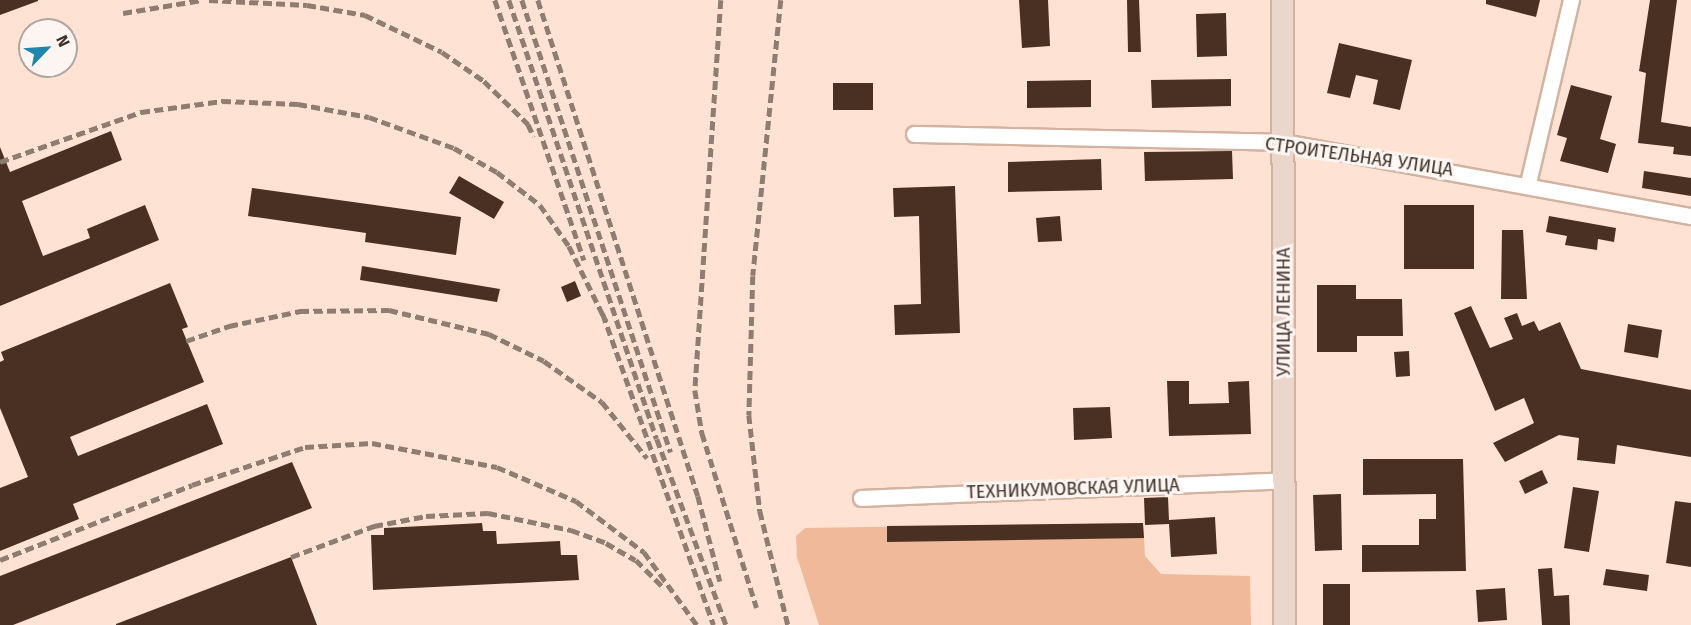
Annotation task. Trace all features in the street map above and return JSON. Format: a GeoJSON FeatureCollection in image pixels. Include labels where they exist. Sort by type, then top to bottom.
{"type":"FeatureCollection","features":[{"type":"Feature","properties":{"kind":"main road","name":"УЛИЦА ЛЕНИНА"},"geometry":{"type":"LineString","coordinates":[[1282,0],[1284,625]]}},
{"type":"Feature","properties":{"kind":"street"},"geometry":{"type":"LineString","coordinates":[[1528,183],[1571,0]]}},
{"type":"Feature","properties":{"kind":"street","name":"СТРОИТЕЛЬНАЯ УЛИЦА"},"geometry":{"type":"LineString","coordinates":[[914,134],[1283,142],[1528,183],[1691,216]]}},
{"type":"Feature","properties":{"kind":"street","name":"ТЕХНИКУМОВСКАЯ УЛИЦА"},"geometry":{"type":"LineString","coordinates":[[861,498],[1284,480]]}},
{"type":"Feature","properties":{"kind":"shaded area"},"geometry":{"type":"Polygon","coordinates":[[[1143,523],[1145,556],[1161,574],[1250,576],[1251,625],[819,625],[797,557],[796,536],[805,528],[1143,523]]]}},
{"type":"Feature","properties":{"kind":"building"},"geometry":{"type":"Polygon","coordinates":[[[0,0],[38,0],[38,1],[0,15],[0,0]]]}},
{"type":"Feature","properties":{"kind":"building"},"geometry":{"type":"Polygon","coordinates":[[[1019,0],[1048,0],[1050,46],[1022,48],[1019,0]]]}},
{"type":"Feature","properties":{"kind":"building"},"geometry":{"type":"Polygon","coordinates":[[[1127,0],[1139,0],[1141,52],[1128,52],[1127,0]]]}},
{"type":"Feature","properties":{"kind":"building"},"geometry":{"type":"Polygon","coordinates":[[[1486,0],[1540,0],[1536,17],[1486,4],[1486,0]]]}},
{"type":"Feature","properties":{"kind":"building"},"geometry":{"type":"Polygon","coordinates":[[[1650,0],[1677,0],[1661,122],[1691,127],[1691,156],[1673,154],[1674,147],[1638,143],[1646,73],[1639,71],[1650,0]]]}},
{"type":"Feature","properties":{"kind":"building"},"geometry":{"type":"Polygon","coordinates":[[[1226,13],[1227,56],[1197,57],[1196,14],[1226,13]]]}},
{"type":"Feature","properties":{"kind":"building"},"geometry":{"type":"Polygon","coordinates":[[[1339,43],[1412,60],[1400,110],[1373,104],[1378,80],[1356,75],[1350,98],[1327,93],[1339,43]]]}},
{"type":"Feature","properties":{"kind":"building"},"geometry":{"type":"Polygon","coordinates":[[[1231,79],[1231,106],[1152,108],[1151,80],[1231,79]]]}},
{"type":"Feature","properties":{"kind":"building"},"geometry":{"type":"Polygon","coordinates":[[[1091,80],[1091,107],[1027,108],[1027,81],[1091,80]]]}},
{"type":"Feature","properties":{"kind":"building"},"geometry":{"type":"Polygon","coordinates":[[[833,83],[873,83],[873,110],[833,110],[833,83]]]}},
{"type":"Feature","properties":{"kind":"building"},"geometry":{"type":"Polygon","coordinates":[[[1571,85],[1612,96],[1600,139],[1616,144],[1608,173],[1560,161],[1567,138],[1557,135],[1571,85]]]}},
{"type":"Feature","properties":{"kind":"building"},"geometry":{"type":"Polygon","coordinates":[[[111,131],[122,160],[22,201],[43,256],[90,238],[87,229],[145,205],[159,240],[0,306],[0,147],[10,172],[111,131]]]}},
{"type":"Feature","properties":{"kind":"building"},"geometry":{"type":"Polygon","coordinates":[[[1232,151],[1233,179],[1145,181],[1144,152],[1232,151]]]}},
{"type":"Feature","properties":{"kind":"building"},"geometry":{"type":"Polygon","coordinates":[[[1101,159],[1102,190],[1008,192],[1008,162],[1101,159]]]}},
{"type":"Feature","properties":{"kind":"building"},"geometry":{"type":"Polygon","coordinates":[[[1644,171],[1691,178],[1691,196],[1642,188],[1644,171]]]}},
{"type":"Feature","properties":{"kind":"building"},"geometry":{"type":"Polygon","coordinates":[[[459,176],[504,202],[494,219],[449,193],[459,176]]]}},
{"type":"Feature","properties":{"kind":"building"},"geometry":{"type":"Polygon","coordinates":[[[955,186],[960,333],[895,335],[894,305],[921,304],[919,216],[894,217],[893,188],[955,186]]]}},
{"type":"Feature","properties":{"kind":"building"},"geometry":{"type":"Polygon","coordinates":[[[252,188],[461,217],[456,255],[365,242],[366,233],[248,216],[252,188]]]}},
{"type":"Feature","properties":{"kind":"building"},"geometry":{"type":"Polygon","coordinates":[[[1404,205],[1474,205],[1474,269],[1404,269],[1404,205]]]}},
{"type":"Feature","properties":{"kind":"building"},"geometry":{"type":"Polygon","coordinates":[[[1060,216],[1062,241],[1038,242],[1036,218],[1060,216]]]}},
{"type":"Feature","properties":{"kind":"building"},"geometry":{"type":"Polygon","coordinates":[[[1549,216],[1616,228],[1614,242],[1598,239],[1597,250],[1565,245],[1567,236],[1546,232],[1549,216]]]}},
{"type":"Feature","properties":{"kind":"building"},"geometry":{"type":"Polygon","coordinates":[[[1502,230],[1523,230],[1527,299],[1501,299],[1502,230]]]}},
{"type":"Feature","properties":{"kind":"building"},"geometry":{"type":"Polygon","coordinates":[[[362,266],[500,289],[497,302],[360,280],[362,266]]]}},
{"type":"Feature","properties":{"kind":"building"},"geometry":{"type":"Polygon","coordinates":[[[575,281],[581,296],[567,302],[561,287],[575,281]]]}},
{"type":"Feature","properties":{"kind":"building"},"geometry":{"type":"Polygon","coordinates":[[[170,283],[188,327],[182,329],[204,382],[70,437],[78,456],[207,404],[223,444],[73,504],[79,519],[0,551],[0,488],[28,477],[0,408],[0,362],[4,360],[1,352],[170,283]]]}},
{"type":"Feature","properties":{"kind":"building"},"geometry":{"type":"Polygon","coordinates":[[[1317,285],[1356,285],[1356,299],[1402,299],[1403,336],[1357,336],[1357,352],[1317,352],[1317,285]]]}},
{"type":"Feature","properties":{"kind":"building"},"geometry":{"type":"Polygon","coordinates":[[[1471,306],[1490,348],[1513,339],[1504,318],[1517,313],[1522,326],[1534,321],[1539,331],[1560,322],[1581,369],[1691,390],[1691,457],[1617,445],[1615,464],[1577,460],[1579,438],[1559,435],[1505,462],[1493,443],[1534,423],[1524,398],[1495,411],[1454,313],[1471,306]]]}},
{"type":"Feature","properties":{"kind":"building"},"geometry":{"type":"Polygon","coordinates":[[[1628,324],[1662,330],[1658,358],[1624,352],[1628,324]]]}},
{"type":"Feature","properties":{"kind":"building"},"geometry":{"type":"Polygon","coordinates":[[[1409,351],[1410,376],[1396,377],[1394,352],[1409,351]]]}},
{"type":"Feature","properties":{"kind":"building"},"geometry":{"type":"Polygon","coordinates":[[[1167,381],[1189,381],[1189,404],[1229,403],[1228,382],[1249,381],[1251,434],[1169,436],[1167,381]]]}},
{"type":"Feature","properties":{"kind":"building"},"geometry":{"type":"Polygon","coordinates":[[[1110,407],[1112,438],[1074,440],[1073,408],[1110,407]]]}},
{"type":"Feature","properties":{"kind":"building"},"geometry":{"type":"Polygon","coordinates":[[[1363,459],[1463,459],[1466,571],[1362,572],[1362,545],[1419,545],[1419,519],[1436,519],[1436,494],[1363,495],[1363,459]]]}},
{"type":"Feature","properties":{"kind":"building"},"geometry":{"type":"Polygon","coordinates":[[[292,462],[312,508],[13,625],[0,625],[0,576],[292,462]]]}},
{"type":"Feature","properties":{"kind":"building"},"geometry":{"type":"Polygon","coordinates":[[[1542,470],[1548,483],[1525,494],[1519,481],[1542,470]]]}},
{"type":"Feature","properties":{"kind":"building"},"geometry":{"type":"Polygon","coordinates":[[[1573,487],[1599,491],[1589,552],[1564,548],[1573,487]]]}},
{"type":"Feature","properties":{"kind":"building"},"geometry":{"type":"Polygon","coordinates":[[[1341,494],[1342,550],[1315,551],[1313,495],[1341,494]]]}},
{"type":"Feature","properties":{"kind":"building"},"geometry":{"type":"Polygon","coordinates":[[[1168,497],[1169,520],[1215,517],[1217,554],[1171,557],[1169,524],[1145,525],[1144,498],[1168,497]]]}},
{"type":"Feature","properties":{"kind":"building"},"geometry":{"type":"Polygon","coordinates":[[[1675,501],[1691,503],[1691,567],[1666,563],[1675,501]]]}},
{"type":"Feature","properties":{"kind":"building"},"geometry":{"type":"Polygon","coordinates":[[[482,523],[483,531],[496,531],[497,544],[560,541],[561,555],[577,555],[579,580],[373,590],[371,535],[384,535],[384,528],[482,523]]]}},
{"type":"Feature","properties":{"kind":"building"},"geometry":{"type":"Polygon","coordinates":[[[1143,523],[1144,538],[887,542],[887,526],[1143,523]]]}},
{"type":"Feature","properties":{"kind":"building"},"geometry":{"type":"Polygon","coordinates":[[[291,557],[317,625],[116,625],[116,624],[291,557]]]}},
{"type":"Feature","properties":{"kind":"building"},"geometry":{"type":"Polygon","coordinates":[[[1552,568],[1554,596],[1569,595],[1570,625],[1542,625],[1538,569],[1552,568]]]}},
{"type":"Feature","properties":{"kind":"building"},"geometry":{"type":"Polygon","coordinates":[[[1606,569],[1649,575],[1647,591],[1603,585],[1606,569]]]}},
{"type":"Feature","properties":{"kind":"building"},"geometry":{"type":"Polygon","coordinates":[[[1323,584],[1350,584],[1350,625],[1323,625],[1323,584]]]}},
{"type":"Feature","properties":{"kind":"building"},"geometry":{"type":"Polygon","coordinates":[[[1505,588],[1507,620],[1478,622],[1476,590],[1505,588]]]}},
{"type":"Feature","properties":{"kind":"railway"},"geometry":{"type":"LineString","coordinates":[[123,13],[202,0]]}},
{"type":"Feature","properties":{"kind":"railway"},"geometry":{"type":"LineString","coordinates":[[209,0],[307,5],[365,15],[442,52],[484,81],[528,124],[534,137]]}},
{"type":"Feature","properties":{"kind":"railway"},"geometry":{"type":"LineString","coordinates":[[495,0],[584,260]]}},
{"type":"Feature","properties":{"kind":"railway"},"geometry":{"type":"LineString","coordinates":[[509,0],[657,439],[726,625]]}},
{"type":"Feature","properties":{"kind":"railway"},"geometry":{"type":"LineString","coordinates":[[522,0],[671,452]]}},
{"type":"Feature","properties":{"kind":"railway"},"geometry":{"type":"LineString","coordinates":[[538,0],[698,496],[720,581]]}},
{"type":"Feature","properties":{"kind":"railway"},"geometry":{"type":"LineString","coordinates":[[721,0],[695,390],[702,433],[757,608]]}},
{"type":"Feature","properties":{"kind":"railway"},"geometry":{"type":"LineString","coordinates":[[781,0],[753,276],[749,415],[760,511],[788,625]]}},
{"type":"Feature","properties":{"kind":"railway"},"geometry":{"type":"LineString","coordinates":[[0,162],[141,112],[222,101],[298,104],[369,117],[454,148],[497,172],[540,205],[569,246],[606,321]]}},
{"type":"Feature","properties":{"kind":"railway"},"geometry":{"type":"LineString","coordinates":[[186,341],[229,326],[300,311],[389,310],[489,334],[544,361],[602,402],[647,458]]}},
{"type":"Feature","properties":{"kind":"railway"},"geometry":{"type":"LineString","coordinates":[[603,314],[714,625]]}},
{"type":"Feature","properties":{"kind":"railway"},"geometry":{"type":"LineString","coordinates":[[0,560],[192,485],[305,447],[372,443],[497,467],[576,501],[644,552],[697,625]]}},
{"type":"Feature","properties":{"kind":"railway"},"geometry":{"type":"LineString","coordinates":[[291,557],[374,526],[426,516],[488,513],[571,530],[606,543],[636,560],[663,587]]}}]}
